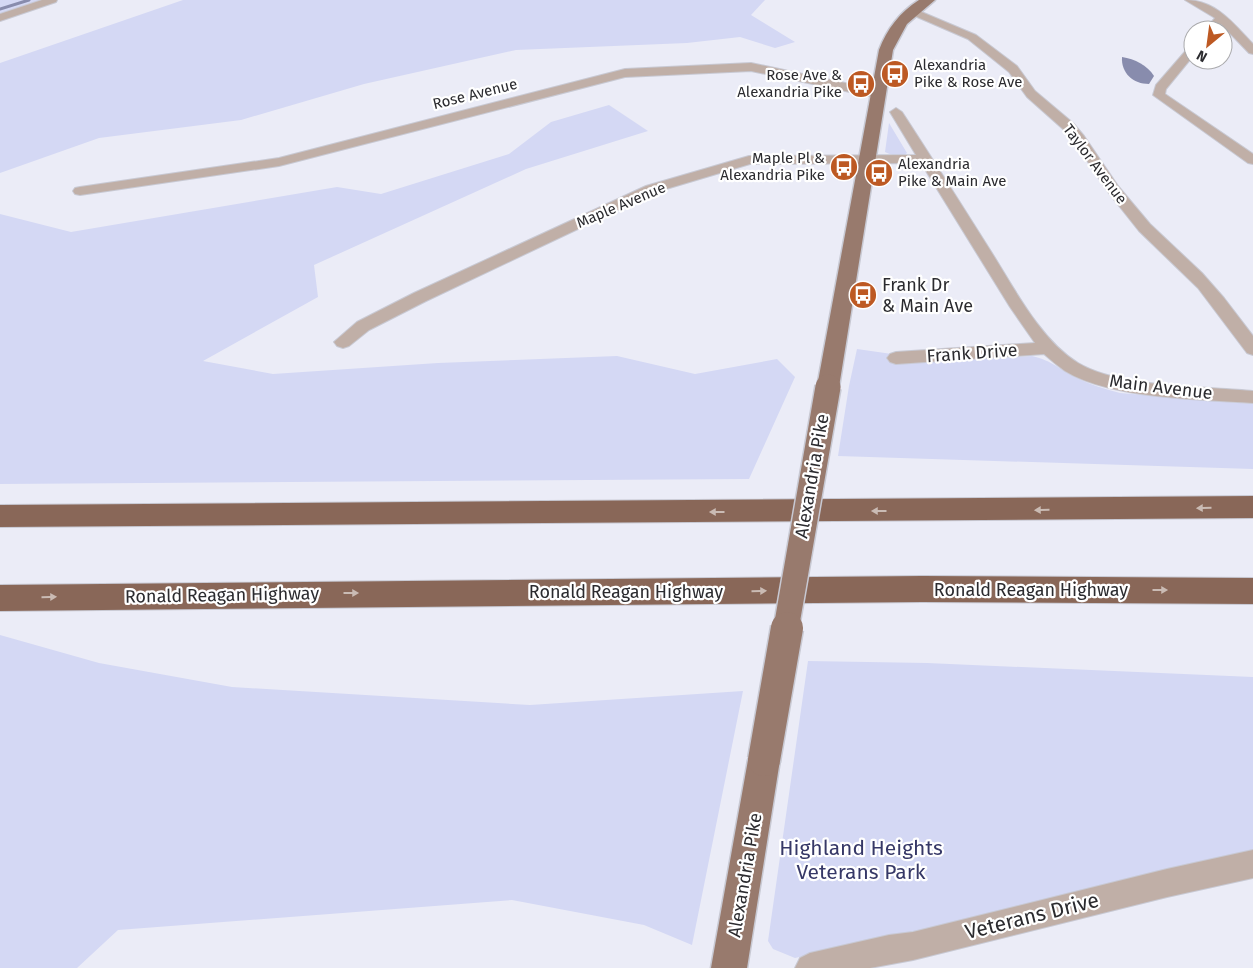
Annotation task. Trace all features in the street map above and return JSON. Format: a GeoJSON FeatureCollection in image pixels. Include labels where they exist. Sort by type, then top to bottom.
{"type":"FeatureCollection","features":[{"type":"Feature","properties":{"kind":"highway"},"geometry":{"type":"LineString","coordinates":[[0,516],[1253,507]]}},
{"type":"Feature","properties":{"kind":"highway","name":"Ronald Reagan Highway"},"geometry":{"type":"LineString","coordinates":[[0,598],[913,589],[1253,591]]}},
{"type":"Feature","properties":{"kind":"main road","name":"Alexandria Pike"},"geometry":{"type":"LineString","coordinates":[[729,968],[878,94],[889,40],[900,22],[928,0]]}},
{"type":"Feature","properties":{"kind":"street"},"geometry":{"type":"LineString","coordinates":[[0,18],[52,0]]}},
{"type":"Feature","properties":{"kind":"street"},"geometry":{"type":"LineString","coordinates":[[1190,0],[1221,17],[1253,51]]}},
{"type":"Feature","properties":{"kind":"street","name":"Taylor Avenue"},"geometry":{"type":"LineString","coordinates":[[912,11],[972,37],[1013,69],[1030,94],[1068,126],[1150,235],[1194,275],[1218,301],[1253,348]]}},
{"type":"Feature","properties":{"kind":"street"},"geometry":{"type":"LineString","coordinates":[[1183,61],[1158,92],[1162,98],[1253,160]]}},
{"type":"Feature","properties":{"kind":"street","name":"Rose Avenue"},"geometry":{"type":"LineString","coordinates":[[80,190],[279,162],[625,73],[751,66],[878,94]]}},
{"type":"Feature","properties":{"kind":"street"},"geometry":{"type":"LineString","coordinates":[[896,112],[1018,307],[1048,348]]}},
{"type":"Feature","properties":{"kind":"street","name":"Maple Avenue"},"geometry":{"type":"LineString","coordinates":[[343,342],[363,326],[387,314],[651,189],[749,160],[924,159]]}},
{"type":"Feature","properties":{"kind":"street","name":"Frank Drive"},"geometry":{"type":"LineString","coordinates":[[896,358],[1048,348]]}},
{"type":"Feature","properties":{"kind":"street","name":"Main Avenue"},"geometry":{"type":"LineString","coordinates":[[1048,348],[1072,368],[1115,384],[1253,397]]}},
{"type":"Feature","properties":{"kind":"street","name":"Veterans Drive"},"geometry":{"type":"LineString","coordinates":[[810,968],[889,949],[913,946],[1161,884],[1253,864]]}},
{"type":"Feature","properties":{"kind":"green space"},"geometry":{"type":"Polygon","coordinates":[[[0,0],[52,0],[0,18],[0,0]]]}},
{"type":"Feature","properties":{"kind":"green space"},"geometry":{"type":"Polygon","coordinates":[[[183,0],[765,0],[751,15],[795,42],[775,48],[740,37],[687,43],[516,50],[364,84],[241,120],[99,138],[0,173],[0,63],[183,0]]]}},
{"type":"Feature","properties":{"kind":"green space"},"geometry":{"type":"Polygon","coordinates":[[[609,105],[648,131],[526,169],[314,265],[318,297],[203,361],[273,374],[438,363],[617,356],[695,374],[777,359],[795,377],[749,479],[0,484],[0,214],[71,232],[337,187],[381,194],[509,154],[551,122],[609,105]]]}},
{"type":"Feature","properties":{"kind":"green space"},"geometry":{"type":"Polygon","coordinates":[[[889,123],[907,153],[905,155],[896,156],[885,152],[889,123]]]}},
{"type":"Feature","properties":{"kind":"green space"},"geometry":{"type":"Polygon","coordinates":[[[857,349],[892,354],[899,364],[1032,356],[1050,362],[1086,382],[1120,393],[1253,404],[1253,469],[838,456],[857,349]]]}},
{"type":"Feature","properties":{"kind":"green space"},"geometry":{"type":"Polygon","coordinates":[[[0,635],[99,663],[232,687],[530,705],[743,691],[692,945],[644,925],[512,900],[118,930],[77,968],[0,968],[0,635]]]}},
{"type":"Feature","properties":{"kind":"green space","name":"Highland Heights Veterans Park"},"geometry":{"type":"Polygon","coordinates":[[[808,661],[927,663],[1253,677],[1253,855],[795,958],[773,949],[768,941],[808,661]]]}},
{"type":"Feature","properties":{"kind":"shaded area"},"geometry":{"type":"Polygon","coordinates":[[[1122,57],[1132,59],[1148,69],[1154,76],[1149,84],[1133,80],[1126,73],[1122,57]]]}},
{"type":"Feature","properties":{"kind":"waterway"},"geometry":{"type":"LineString","coordinates":[[0,9],[29,0]]}},
{"type":"Feature","properties":{"kind":"place","name":"Alexandria Pike & Rose Ave"},"geometry":{"type":"Point","coordinates":[895,74]}},
{"type":"Feature","properties":{"kind":"place","name":"Rose Ave & Alexandria Pike"},"geometry":{"type":"Point","coordinates":[861,84]}},
{"type":"Feature","properties":{"kind":"place","name":"Maple Pl & Alexandria Pike"},"geometry":{"type":"Point","coordinates":[844,167]}},
{"type":"Feature","properties":{"kind":"place","name":"Alexandria Pike & Main Ave"},"geometry":{"type":"Point","coordinates":[879,173]}},
{"type":"Feature","properties":{"kind":"place","name":"Frank Dr & Main Ave"},"geometry":{"type":"Point","coordinates":[863,295]}}]}
